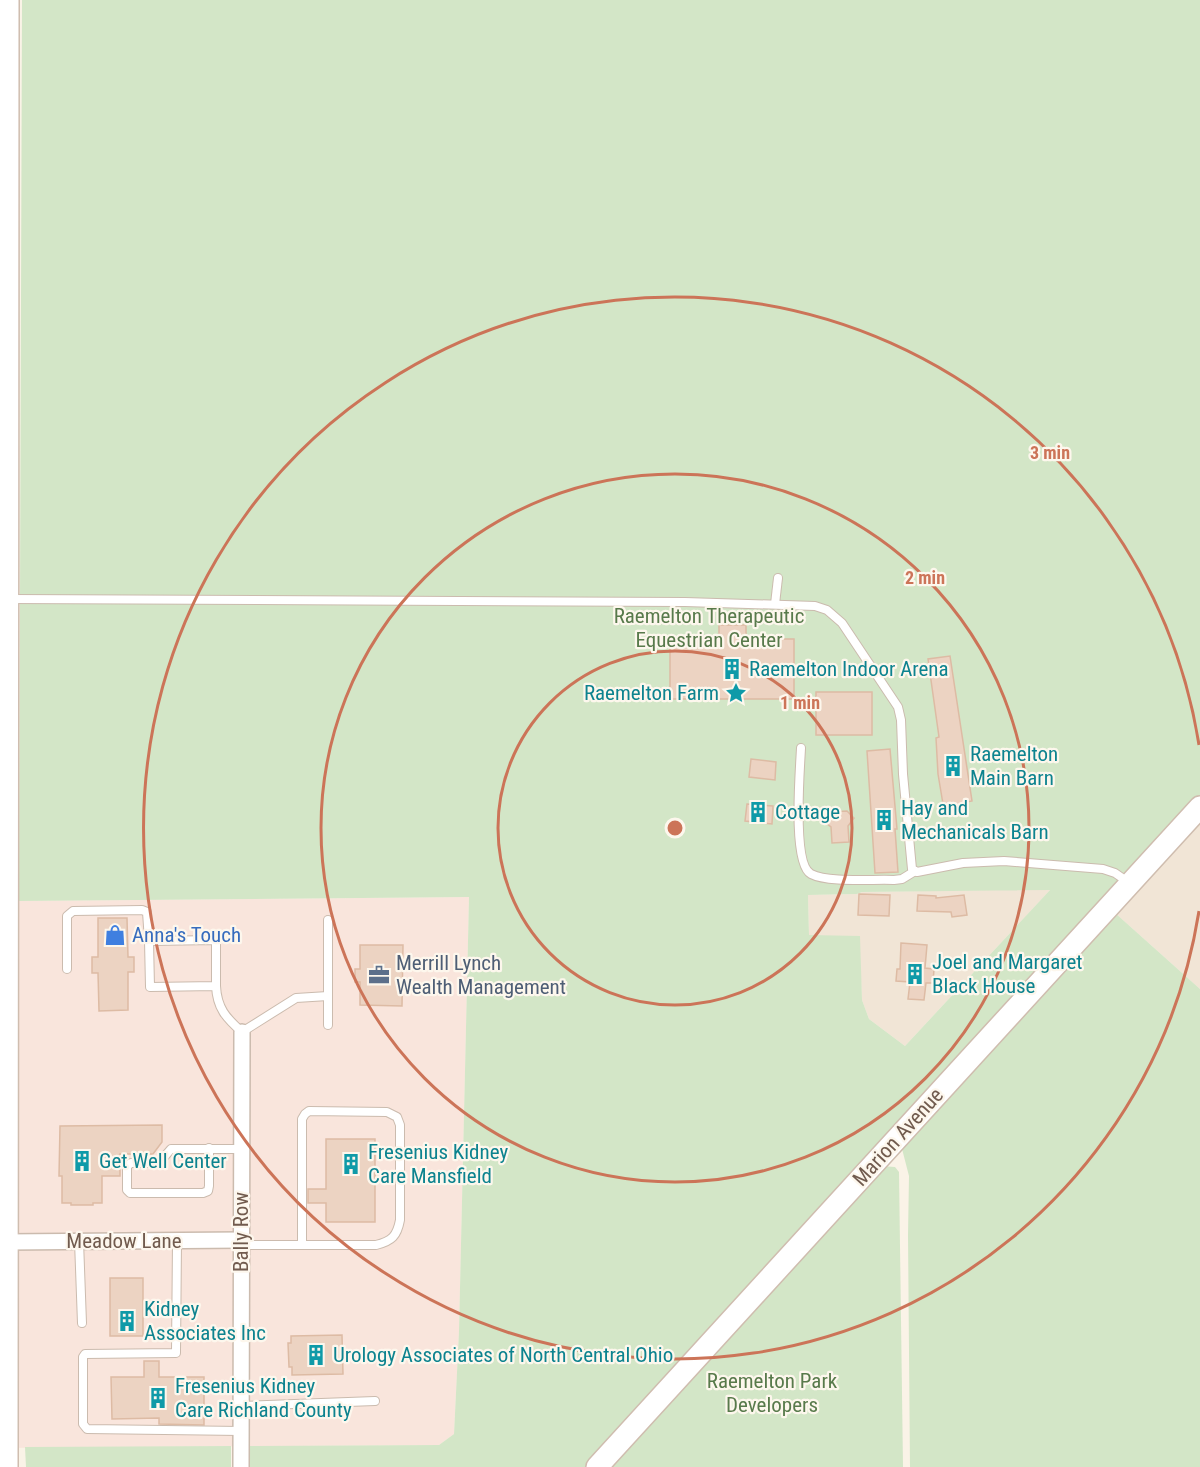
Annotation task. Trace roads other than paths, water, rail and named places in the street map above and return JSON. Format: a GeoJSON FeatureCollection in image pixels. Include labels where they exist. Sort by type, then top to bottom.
{"type":"FeatureCollection","features":[{"type":"Feature","properties":{"kind":"main road"},"geometry":{"type":"LineString","coordinates":[[6,1467],[3,646],[6,599],[3,495],[4,155],[8,0]]}},
{"type":"Feature","properties":{"kind":"main road","name":"Marion Avenue"},"geometry":{"type":"LineString","coordinates":[[597,1467],[1200,807]]}},
{"type":"Feature","properties":{"kind":"street","name":"Bally Row"},"geometry":{"type":"LineString","coordinates":[[241,1467],[242,1032]]}},
{"type":"Feature","properties":{"kind":"street","name":"Meadow Lane"},"geometry":{"type":"LineString","coordinates":[[6,1242],[241,1243]]}},
{"type":"Feature","properties":{"kind":"lane"},"geometry":{"type":"LineString","coordinates":[[775,604],[778,578]]}},
{"type":"Feature","properties":{"kind":"lane"},"geometry":{"type":"LineString","coordinates":[[6,599],[674,602],[815,606],[836,616],[901,714],[903,774],[911,867],[915,871]]}},
{"type":"Feature","properties":{"kind":"lane"},"geometry":{"type":"LineString","coordinates":[[801,748],[799,797],[801,855],[804,868],[808,873],[826,879],[894,880],[902,879],[915,871],[963,863],[1022,862],[1103,869],[1115,873],[1130,884]]}},
{"type":"Feature","properties":{"kind":"lane"},"geometry":{"type":"LineString","coordinates":[[67,969],[67,916],[73,911],[142,910],[147,912],[148,916],[150,987],[216,986]]}},
{"type":"Feature","properties":{"kind":"lane"},"geometry":{"type":"LineString","coordinates":[[328,920],[328,1025]]}},
{"type":"Feature","properties":{"kind":"lane"},"geometry":{"type":"LineString","coordinates":[[149,941],[216,940],[216,986],[219,1006],[225,1017],[242,1032],[296,998],[328,996]]}},
{"type":"Feature","properties":{"kind":"lane"},"geometry":{"type":"LineString","coordinates":[[241,1243],[302,1245],[376,1245],[388,1242],[398,1233],[400,1220],[400,1125],[396,1117],[387,1112],[309,1111],[305,1114],[303,1119],[302,1245]]}},
{"type":"Feature","properties":{"kind":"lane"},"geometry":{"type":"LineString","coordinates":[[209,1148],[207,1191],[203,1193],[130,1193],[128,1190],[127,1166],[131,1163],[159,1163],[171,1149],[209,1148],[242,1149]]}},
{"type":"Feature","properties":{"kind":"lane"},"geometry":{"type":"LineString","coordinates":[[79,1241],[82,1323]]}},
{"type":"Feature","properties":{"kind":"lane"},"geometry":{"type":"LineString","coordinates":[[177,1241],[177,1353],[85,1354],[83,1357],[83,1424],[87,1429],[241,1431]]}},
{"type":"Feature","properties":{"kind":"lane"},"geometry":{"type":"LineString","coordinates":[[241,1406],[375,1401]]}},
{"type":"Feature","properties":{"kind":"place","name":"Raemelton Indoor Arena"},"geometry":{"type":"Point","coordinates":[732,669]}},
{"type":"Feature","properties":{"kind":"place","name":"Raemelton Farm"},"geometry":{"type":"Point","coordinates":[736,693]}},
{"type":"Feature","properties":{"kind":"place","name":"Raemelton Main Barn"},"geometry":{"type":"Point","coordinates":[953,766]}},
{"type":"Feature","properties":{"kind":"place","name":"Cottage"},"geometry":{"type":"Point","coordinates":[758,812]}},
{"type":"Feature","properties":{"kind":"place","name":"Hay and Mechanicals Barn"},"geometry":{"type":"Point","coordinates":[884,820]}},
{"type":"Feature","properties":{"kind":"place","name":"Anna's Touch"},"geometry":{"type":"Point","coordinates":[115,935]}},
{"type":"Feature","properties":{"kind":"place","name":"Joel and Margaret Black House"},"geometry":{"type":"Point","coordinates":[915,974]}},
{"type":"Feature","properties":{"kind":"place","name":"Merrill Lynch Wealth Management"},"geometry":{"type":"Point","coordinates":[379,975]}},
{"type":"Feature","properties":{"kind":"place","name":"Get Well Center"},"geometry":{"type":"Point","coordinates":[82,1161]}},
{"type":"Feature","properties":{"kind":"place","name":"Fresenius Kidney Care Mansfield"},"geometry":{"type":"Point","coordinates":[351,1164]}},
{"type":"Feature","properties":{"kind":"place","name":"Kidney Associates Inc"},"geometry":{"type":"Point","coordinates":[127,1321]}},
{"type":"Feature","properties":{"kind":"place","name":"Urology Associates of North Central Ohio"},"geometry":{"type":"Point","coordinates":[316,1355]}},
{"type":"Feature","properties":{"kind":"place","name":"Fresenius Kidney Care Richland County"},"geometry":{"type":"Point","coordinates":[158,1398]}},
{"type":"Feature","properties":{"kind":"park label","name":"Raemelton Therapeutic Equestrian Center"},"geometry":{"type":"Point","coordinates":[709,628]}},
{"type":"Feature","properties":{"kind":"park label","name":"Raemelton Park Developers"},"geometry":{"type":"Point","coordinates":[772,1393]}}]}
